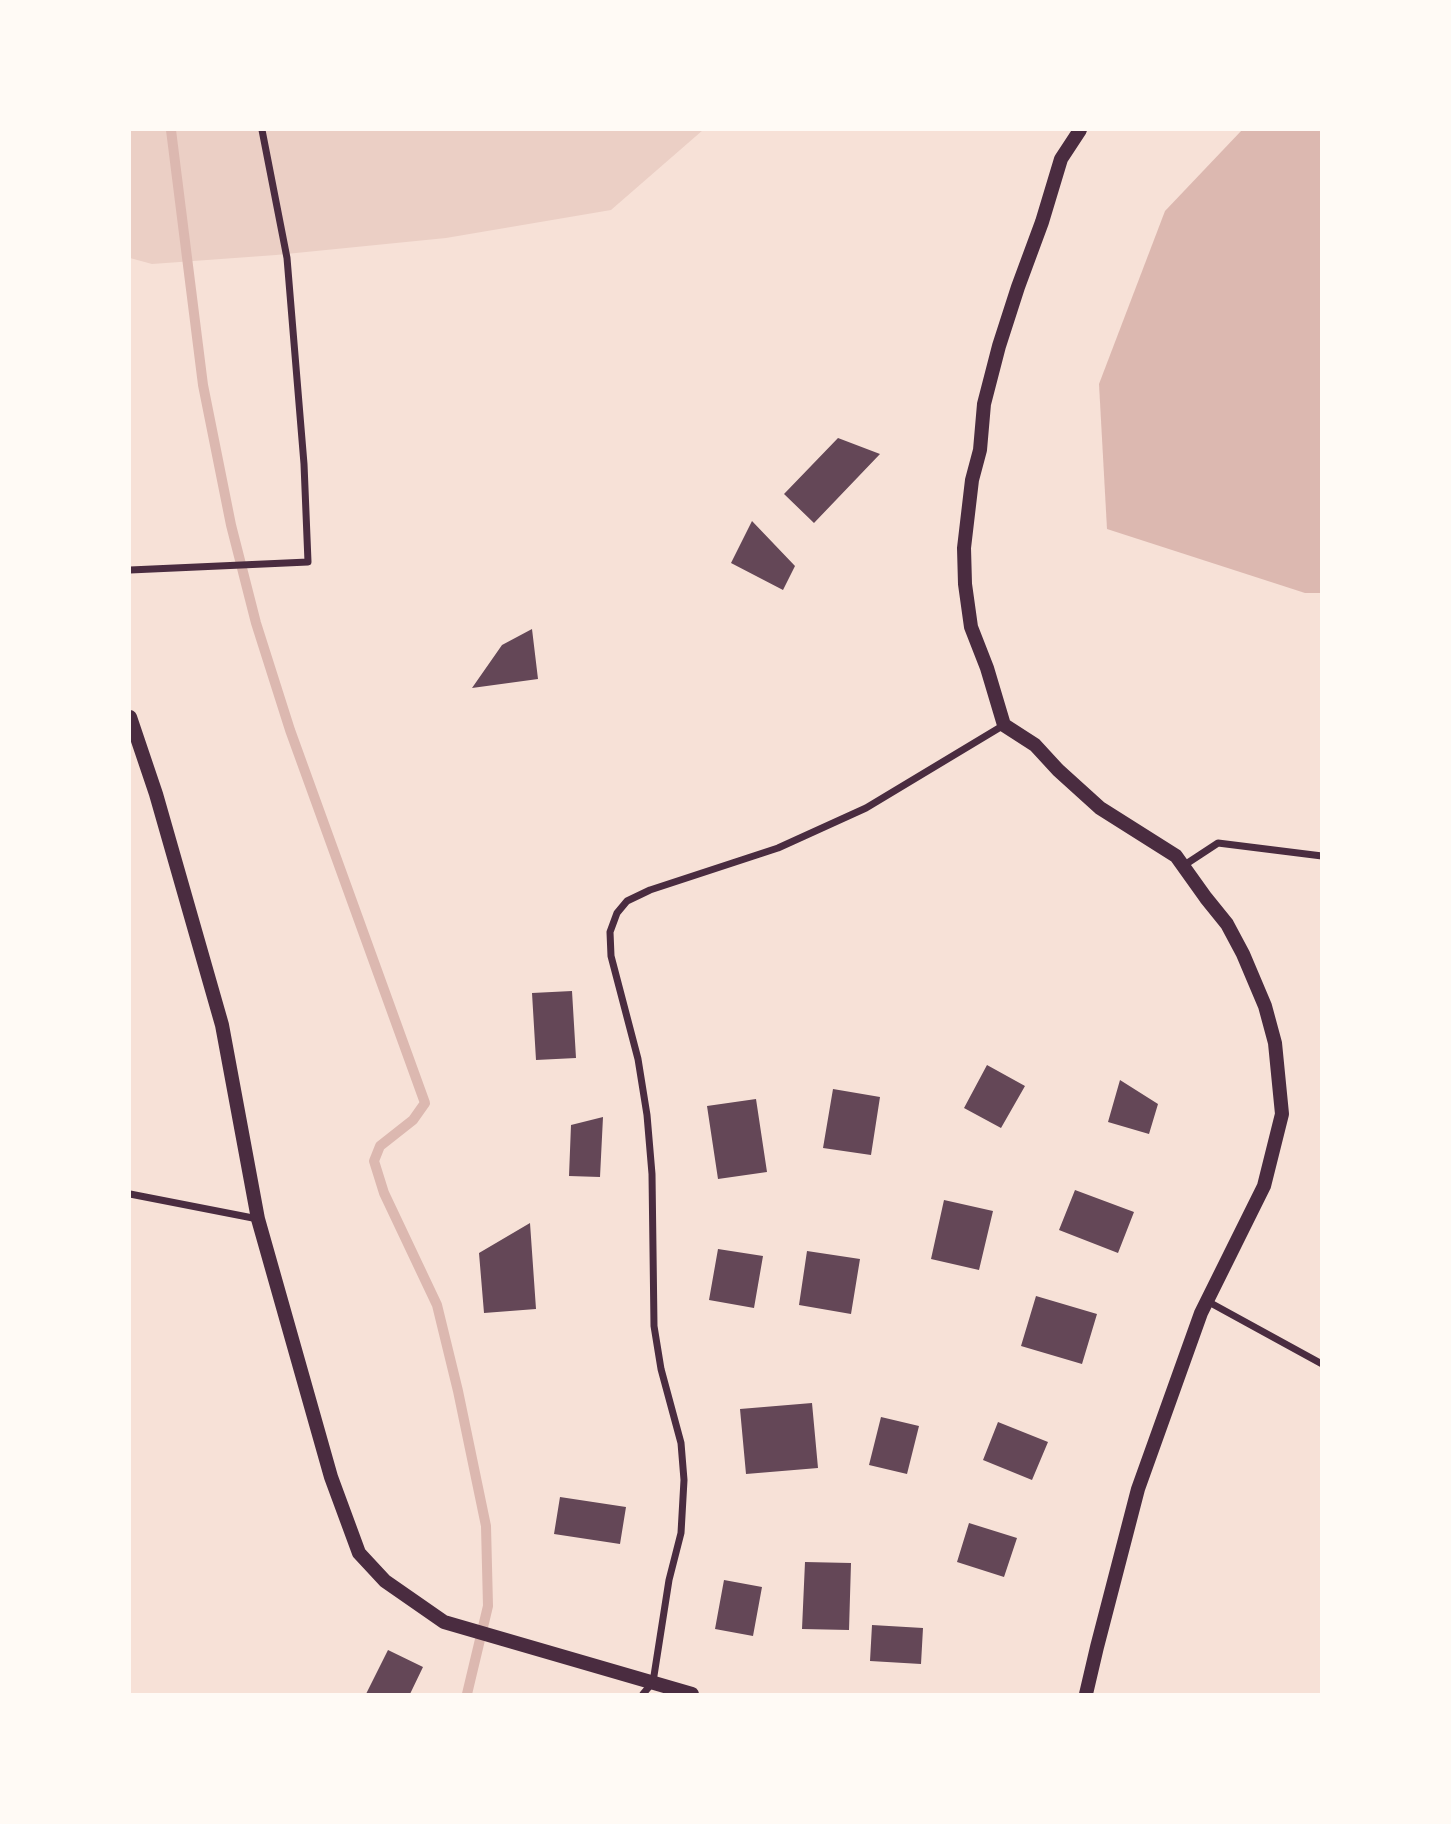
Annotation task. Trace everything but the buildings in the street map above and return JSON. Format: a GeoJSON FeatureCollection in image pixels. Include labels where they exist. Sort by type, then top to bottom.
{"type":"FeatureCollection","features":[{"type":"Feature","properties":{"kind":"main road"},"geometry":{"type":"LineString","coordinates":[[1080,130],[1061,159],[999,346],[984,404],[964,548],[965,584],[971,627],[987,667],[1004,725],[1035,745],[1100,808],[1176,856],[1227,924],[1265,1006],[1275,1043],[1282,1114],[1264,1186],[1201,1313],[1138,1489],[1086,1695]]}},
{"type":"Feature","properties":{"kind":"main road"},"geometry":{"type":"LineString","coordinates":[[130,717],[156,794],[222,1025],[258,1219],[331,1476],[359,1553],[385,1580],[444,1622],[692,1695]]}},
{"type":"Feature","properties":{"kind":"street"},"geometry":{"type":"LineString","coordinates":[[130,570],[308,562],[304,464],[287,258],[262,130]]}},
{"type":"Feature","properties":{"kind":"street"},"geometry":{"type":"LineString","coordinates":[[643,1695],[653,1682],[669,1580],[681,1533],[684,1479],[681,1443],[661,1369],[654,1326],[652,1174],[647,1115],[638,1059],[611,956],[610,932],[617,913],[627,901],[650,890],[778,848],[866,808],[1004,725]]}},
{"type":"Feature","properties":{"kind":"street"},"geometry":{"type":"LineString","coordinates":[[1183,866],[1218,843],[1321,856]]}},
{"type":"Feature","properties":{"kind":"street"},"geometry":{"type":"LineString","coordinates":[[130,1194],[258,1219]]}},
{"type":"Feature","properties":{"kind":"street"},"geometry":{"type":"LineString","coordinates":[[1207,1301],[1321,1364]]}},
{"type":"Feature","properties":{"kind":"shaded area"},"geometry":{"type":"Polygon","coordinates":[[[130,130],[703,130],[611,210],[446,238],[152,264],[130,258],[130,130]]]}},
{"type":"Feature","properties":{"kind":"shaded area"},"geometry":{"type":"Polygon","coordinates":[[[1242,130],[1321,130],[1321,593],[1305,593],[1107,529],[1099,384],[1165,211],[1242,130]]]}},
{"type":"Feature","properties":{"kind":"waterway"},"geometry":{"type":"LineString","coordinates":[[171,130],[203,385],[231,525],[256,623],[290,730],[425,1103],[413,1120],[380,1146],[374,1161],[384,1193],[437,1305],[486,1526],[488,1606],[467,1694]]}}]}
